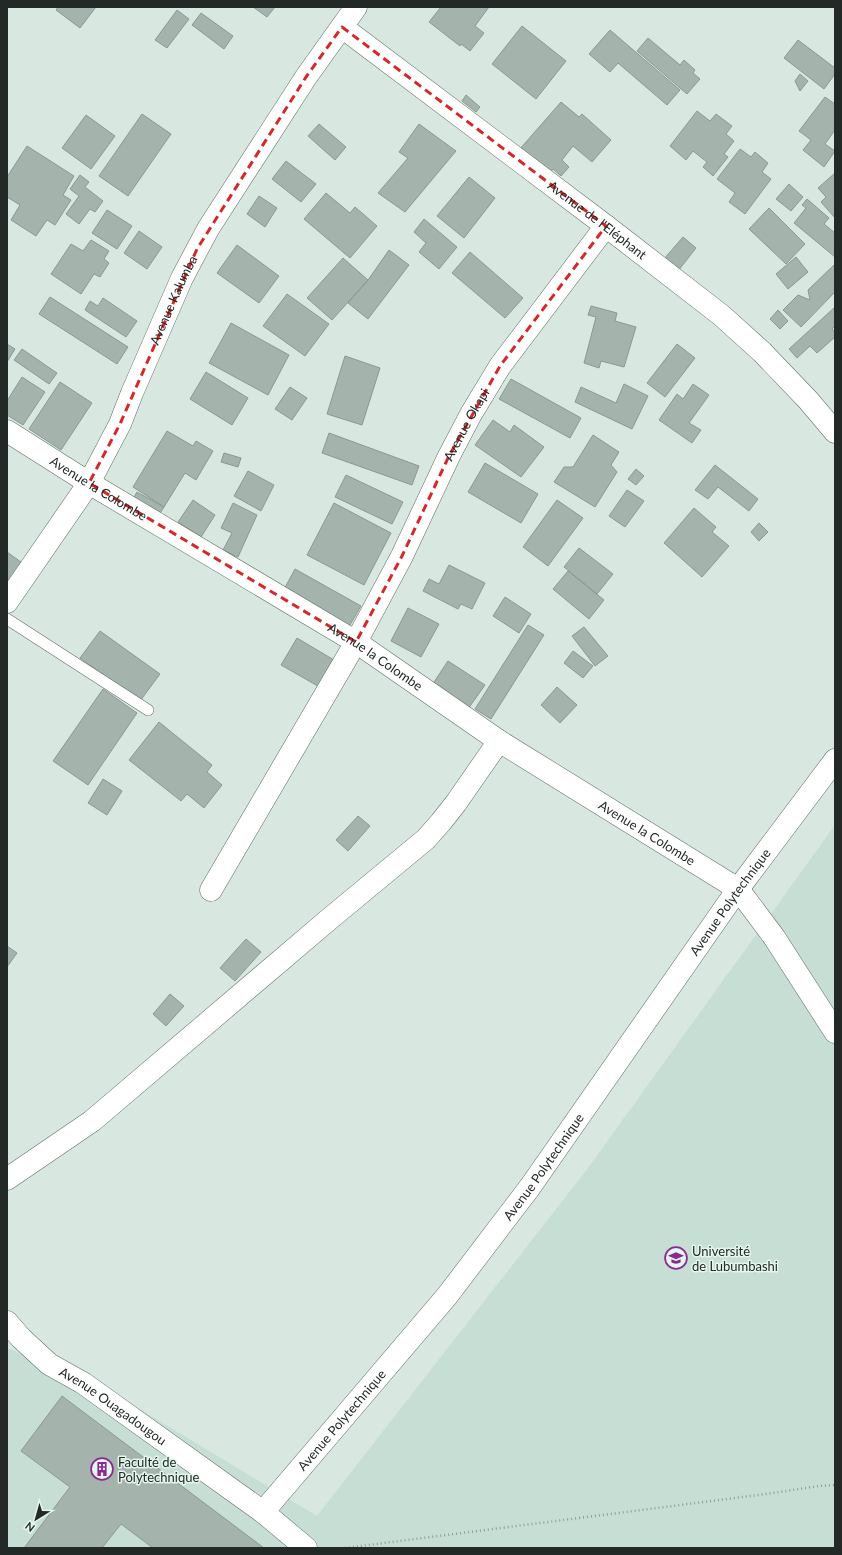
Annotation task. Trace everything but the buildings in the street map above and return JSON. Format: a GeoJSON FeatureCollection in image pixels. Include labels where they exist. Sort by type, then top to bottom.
{"type":"FeatureCollection","features":[{"type":"Feature","properties":{"kind":"street","name":"Avenue Kalumba"},"geometry":{"type":"LineString","coordinates":[[7,602],[90,483],[120,424],[182,278],[197,249],[306,76],[356,7]]}},
{"type":"Feature","properties":{"kind":"street","name":"Avenue de l'Eléphant"},"geometry":{"type":"LineString","coordinates":[[342,27],[606,226],[721,315],[762,352],[808,400],[835,432]]}},
{"type":"Feature","properties":{"kind":"street","name":"Avenue Okapi"},"geometry":{"type":"LineString","coordinates":[[211,890],[356,642],[402,556],[449,456],[495,373],[606,226]]}},
{"type":"Feature","properties":{"kind":"street","name":"Avenue la Colombe"},"geometry":{"type":"LineString","coordinates":[[7,431],[90,483],[356,642],[499,741],[738,889]]}},
{"type":"Feature","properties":{"kind":"street"},"geometry":{"type":"LineString","coordinates":[[7,1179],[92,1121],[327,921],[426,839],[442,822],[499,741]]}},
{"type":"Feature","properties":{"kind":"street","name":"Avenue Polytechnique"},"geometry":{"type":"LineString","coordinates":[[263,1512],[447,1296],[530,1187],[738,889],[835,760]]}},
{"type":"Feature","properties":{"kind":"street"},"geometry":{"type":"LineString","coordinates":[[738,889],[774,937],[835,1032]]}},
{"type":"Feature","properties":{"kind":"street","name":"Avenue Ouagadougou"},"geometry":{"type":"LineString","coordinates":[[7,1322],[21,1338],[49,1364],[83,1383],[263,1512]]}},
{"type":"Feature","properties":{"kind":"street"},"geometry":{"type":"LineString","coordinates":[[263,1512],[306,1548]]}},
{"type":"Feature","properties":{"kind":"lane"},"geometry":{"type":"LineString","coordinates":[[7,619],[148,710]]}},
{"type":"Feature","properties":{"kind":"path"},"geometry":{"type":"LineString","coordinates":[[345,1548],[835,1485]]}},
{"type":"Feature","properties":{"kind":"highlighted area"},"geometry":{"type":"Polygon","coordinates":[[[342,27],[606,226],[500,366],[449,456],[402,556],[356,642],[89,483],[120,424],[197,249],[306,77],[342,27]]]}},
{"type":"Feature","properties":{"kind":"shaded area","name":"Université de Lubumbashi"},"geometry":{"type":"Polygon","coordinates":[[[835,825],[835,1548],[7,1548],[7,1348],[90,1379],[317,1516],[588,1168],[835,825]]]}},
{"type":"Feature","properties":{"kind":"place","name":"Université de Lubumbashi"},"geometry":{"type":"Point","coordinates":[676,1258]}},
{"type":"Feature","properties":{"kind":"place","name":"Faculté de Polytechnique"},"geometry":{"type":"Point","coordinates":[102,1469]}}]}
